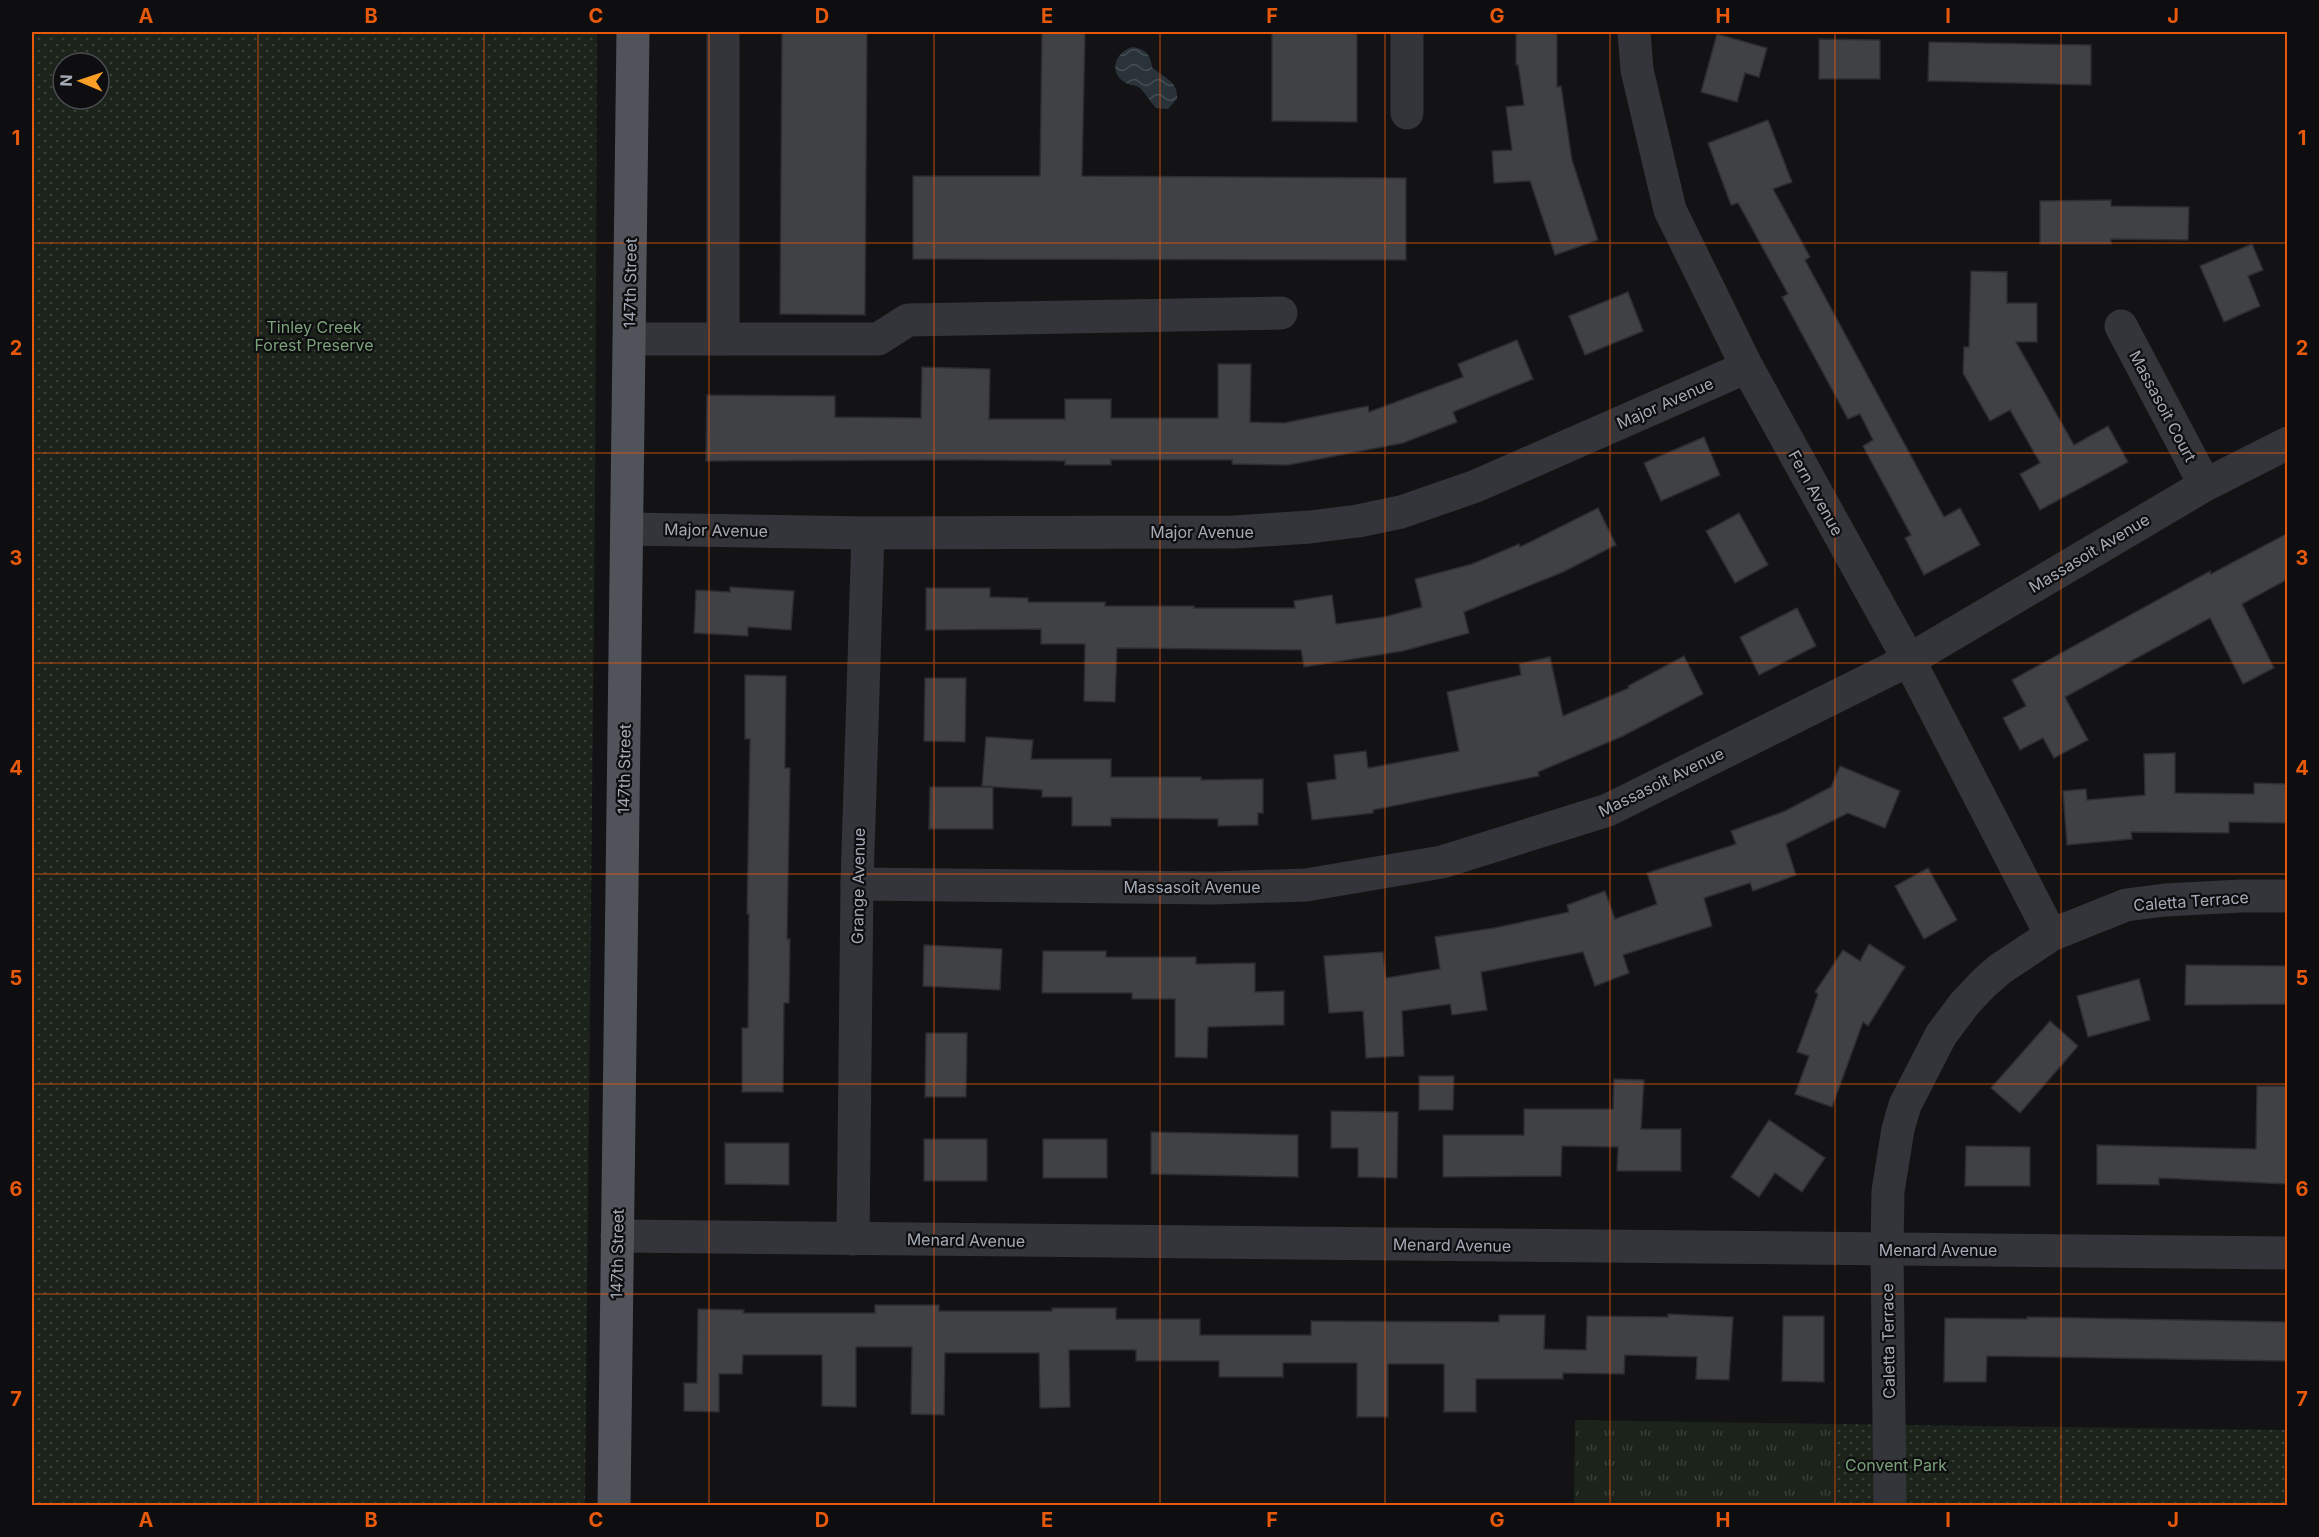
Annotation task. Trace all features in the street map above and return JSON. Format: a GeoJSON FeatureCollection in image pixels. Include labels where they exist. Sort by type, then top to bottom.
{"type":"FeatureCollection","features":[{"type":"Feature","properties":{"kind":"main road","name":"147th Street"},"geometry":{"type":"LineString","coordinates":[[614,1506],[633,32]]}},
{"type":"Feature","properties":{"kind":"street"},"geometry":{"type":"LineString","coordinates":[[723,32],[723,339]]}},
{"type":"Feature","properties":{"kind":"street"},"geometry":{"type":"LineString","coordinates":[[1407,32],[1407,113]]}},
{"type":"Feature","properties":{"kind":"street","name":"Fern Avenue"},"geometry":{"type":"LineString","coordinates":[[1634,32],[1637,70],[1670,210],[1747,367],[1909,660],[2051,935]]}},
{"type":"Feature","properties":{"kind":"street"},"geometry":{"type":"LineString","coordinates":[[630,339],[878,339],[908,320],[1281,312]]}},
{"type":"Feature","properties":{"kind":"street","name":"Massasoit Court"},"geometry":{"type":"LineString","coordinates":[[2121,326],[2205,485]]}},
{"type":"Feature","properties":{"kind":"street","name":"Major Avenue"},"geometry":{"type":"LineString","coordinates":[[627,529],[868,533],[1272,531],[1358,521],[1401,512],[1476,486],[1747,367]]}},
{"type":"Feature","properties":{"kind":"street","name":"Massasoit Avenue"},"geometry":{"type":"LineString","coordinates":[[857,884],[1202,888],[1306,885],[1442,862],[1608,810],[1909,660],[2205,485],[2288,443]]}},
{"type":"Feature","properties":{"kind":"street","name":"Grange Avenue"},"geometry":{"type":"LineString","coordinates":[[853,1239],[857,884],[868,533]]}},
{"type":"Feature","properties":{"kind":"street","name":"Caletta Terrace"},"geometry":{"type":"LineString","coordinates":[[1890,1490],[1888,1191],[1905,1105],[1914,1083],[1941,1035],[1965,1003],[2000,969],[2051,935],[2126,905],[2165,900],[2288,896]]}},
{"type":"Feature","properties":{"kind":"street","name":"Menard Avenue"},"geometry":{"type":"LineString","coordinates":[[617,1236],[2288,1253]]}},
{"type":"Feature","properties":{"kind":"green space","name":"Tinley Creek Forest Preserve"},"geometry":{"type":"Polygon","coordinates":[[[32,32],[597,32],[595,508],[585,1505],[32,1505],[32,32]]]}},
{"type":"Feature","properties":{"kind":"green space"},"geometry":{"type":"Polygon","coordinates":[[[1575,1420],[1836,1424],[1835,1505],[1574,1506],[1575,1420]]]}},
{"type":"Feature","properties":{"kind":"green space","name":"Convent Park"},"geometry":{"type":"Polygon","coordinates":[[[1836,1424],[2287,1430],[2287,1505],[1835,1506],[1836,1424]]]}},
{"type":"Feature","properties":{"kind":"water"},"geometry":{"type":"Polygon","coordinates":[[[1133,47],[1147,53],[1152,67],[1173,84],[1177,99],[1168,109],[1156,108],[1141,89],[1119,78],[1115,67],[1118,57],[1133,47]]]}},
{"type":"Feature","properties":{"kind":"building"},"geometry":{"type":"Polygon","coordinates":[[[782,32],[867,32],[865,315],[780,314],[782,32]]]}},
{"type":"Feature","properties":{"kind":"building"},"geometry":{"type":"Polygon","coordinates":[[[1042,32],[1085,32],[1082,176],[1406,178],[1406,260],[913,259],[913,176],[1040,176],[1042,32]]]}},
{"type":"Feature","properties":{"kind":"building"},"geometry":{"type":"Polygon","coordinates":[[[1272,32],[1357,32],[1357,122],[1272,121],[1272,32]]]}},
{"type":"Feature","properties":{"kind":"building"},"geometry":{"type":"Polygon","coordinates":[[[1516,32],[1557,32],[1557,87],[1561,86],[1572,160],[1598,240],[1555,255],[1530,181],[1494,183],[1492,151],[1512,150],[1506,107],[1524,105],[1518,65],[1516,65],[1516,32]]]}},
{"type":"Feature","properties":{"kind":"building"},"geometry":{"type":"Polygon","coordinates":[[[1717,34],[1767,48],[1759,77],[1745,73],[1737,102],[1701,92],[1717,34]]]}},
{"type":"Feature","properties":{"kind":"building"},"geometry":{"type":"Polygon","coordinates":[[[1819,39],[1880,40],[1880,79],[1819,79],[1819,39]]]}},
{"type":"Feature","properties":{"kind":"building"},"geometry":{"type":"Polygon","coordinates":[[[1929,42],[2091,45],[2091,85],[1928,81],[1929,42]]]}},
{"type":"Feature","properties":{"kind":"building"},"geometry":{"type":"Polygon","coordinates":[[[1768,120],[1792,182],[1773,189],[1810,257],[1805,260],[1944,517],[1960,508],[1980,545],[1924,575],[1905,538],[1911,535],[1863,446],[1873,440],[1860,414],[1848,419],[1782,297],[1788,294],[1738,203],[1731,205],[1708,143],[1768,120]]]}},
{"type":"Feature","properties":{"kind":"building"},"geometry":{"type":"Polygon","coordinates":[[[2111,200],[2111,206],[2189,207],[2188,240],[2111,239],[2111,244],[2040,244],[2040,201],[2111,200]]]}},
{"type":"Feature","properties":{"kind":"building"},"geometry":{"type":"Polygon","coordinates":[[[2252,244],[2263,270],[2248,276],[2260,306],[2224,322],[2200,266],[2252,244]]]}},
{"type":"Feature","properties":{"kind":"building"},"geometry":{"type":"Polygon","coordinates":[[[1971,271],[2007,272],[2007,303],[2037,303],[2037,342],[2016,342],[2074,445],[2108,426],[2128,462],[2040,510],[2020,474],[2040,463],[2010,410],[1990,421],[1963,373],[1964,347],[1969,347],[1971,271]]]}},
{"type":"Feature","properties":{"kind":"building"},"geometry":{"type":"Polygon","coordinates":[[[1628,292],[1643,331],[1585,355],[1569,316],[1628,292]]]}},
{"type":"Feature","properties":{"kind":"building"},"geometry":{"type":"Polygon","coordinates":[[[1517,340],[1533,379],[1453,412],[1457,422],[1403,443],[1288,465],[1232,464],[1232,460],[1111,460],[1111,465],[1065,465],[1065,461],[967,460],[706,461],[707,395],[835,396],[835,417],[921,418],[922,367],[990,369],[989,419],[1065,419],[1065,399],[1111,399],[1111,418],[1218,418],[1218,364],[1251,364],[1250,422],[1284,423],[1368,406],[1369,412],[1463,377],[1458,364],[1517,340]]]}},
{"type":"Feature","properties":{"kind":"building"},"geometry":{"type":"Polygon","coordinates":[[[1704,437],[1720,475],[1661,501],[1644,463],[1704,437]]]}},
{"type":"Feature","properties":{"kind":"building"},"geometry":{"type":"Polygon","coordinates":[[[1598,508],[1616,545],[1563,572],[1464,612],[1469,633],[1403,651],[1304,667],[1301,650],[1117,648],[1115,702],[1084,701],[1085,644],[1041,644],[1041,629],[926,630],[926,588],[990,588],[990,597],[1028,598],[1028,602],[1105,602],[1105,606],[1194,606],[1194,608],[1295,608],[1294,601],[1332,595],[1336,624],[1384,617],[1422,607],[1415,579],[1472,564],[1519,544],[1520,547],[1598,508]]]}},
{"type":"Feature","properties":{"kind":"building"},"geometry":{"type":"Polygon","coordinates":[[[1739,513],[1768,565],[1735,583],[1706,531],[1739,513]]]}},
{"type":"Feature","properties":{"kind":"building"},"geometry":{"type":"Polygon","coordinates":[[[2288,533],[2288,579],[2242,604],[2274,668],[2243,684],[2210,618],[2065,697],[2088,740],[2054,758],[2043,738],[2020,750],[2003,718],[2026,706],[2012,680],[2210,571],[2211,574],[2288,533]]]}},
{"type":"Feature","properties":{"kind":"building"},"geometry":{"type":"Polygon","coordinates":[[[730,587],[794,591],[791,630],[748,627],[748,636],[694,633],[696,590],[730,592],[730,587]]]}},
{"type":"Feature","properties":{"kind":"building"},"geometry":{"type":"Polygon","coordinates":[[[1797,608],[1816,646],[1759,675],[1740,637],[1797,608]]]}},
{"type":"Feature","properties":{"kind":"building"},"geometry":{"type":"Polygon","coordinates":[[[1684,656],[1703,694],[1623,736],[1538,772],[1539,776],[1373,810],[1373,813],[1312,820],[1307,783],[1336,779],[1334,755],[1366,751],[1368,768],[1459,751],[1447,692],[1521,675],[1519,664],[1550,657],[1563,716],[1629,688],[1628,686],[1684,656]]]}},
{"type":"Feature","properties":{"kind":"building"},"geometry":{"type":"Polygon","coordinates":[[[745,675],[786,676],[785,768],[790,768],[787,939],[790,939],[789,1003],[784,1003],[783,1092],[742,1092],[742,1028],[748,1028],[749,914],[747,914],[750,739],[745,739],[745,675]]]}},
{"type":"Feature","properties":{"kind":"building"},"geometry":{"type":"Polygon","coordinates":[[[925,678],[966,678],[965,742],[924,741],[925,678]]]}},
{"type":"Feature","properties":{"kind":"building"},"geometry":{"type":"Polygon","coordinates":[[[986,737],[1033,740],[1031,759],[1111,759],[1111,777],[1201,777],[1201,780],[1263,779],[1263,813],[1258,813],[1258,825],[1218,826],[1218,819],[1111,818],[1111,826],[1072,826],[1072,797],[1042,797],[1042,790],[982,786],[986,737]]]}},
{"type":"Feature","properties":{"kind":"building"},"geometry":{"type":"Polygon","coordinates":[[[2175,753],[2175,793],[2254,794],[2254,783],[2288,784],[2288,823],[2229,822],[2229,833],[2131,832],[2132,839],[2067,845],[2063,791],[2086,789],[2087,800],[2145,795],[2144,754],[2175,753]]]}},
{"type":"Feature","properties":{"kind":"building"},"geometry":{"type":"Polygon","coordinates":[[[1840,766],[1900,791],[1885,828],[1848,813],[1786,844],[1796,875],[1753,891],[1750,883],[1704,898],[1712,926],[1623,955],[1629,973],[1595,986],[1583,952],[1481,972],[1487,1010],[1452,1015],[1450,1004],[1402,1011],[1404,1056],[1366,1058],[1363,1011],[1329,1013],[1324,956],[1383,952],[1386,978],[1440,969],[1435,937],[1494,928],[1569,912],[1567,905],[1605,891],[1615,919],[1657,904],[1647,873],[1736,844],[1731,831],[1785,811],[1831,787],[1840,766]]]}},
{"type":"Feature","properties":{"kind":"building"},"geometry":{"type":"Polygon","coordinates":[[[930,787],[993,787],[993,829],[929,829],[930,787]]]}},
{"type":"Feature","properties":{"kind":"building"},"geometry":{"type":"Polygon","coordinates":[[[1928,868],[1957,920],[1924,939],[1895,886],[1928,868]]]}},
{"type":"Feature","properties":{"kind":"building"},"geometry":{"type":"Polygon","coordinates":[[[1869,944],[1905,967],[1868,1026],[1863,1022],[1832,1107],[1795,1094],[1809,1056],[1797,1052],[1818,994],[1815,992],[1843,950],[1860,961],[1869,944]]]}},
{"type":"Feature","properties":{"kind":"building"},"geometry":{"type":"Polygon","coordinates":[[[924,945],[1002,949],[1000,990],[923,986],[924,945]]]}},
{"type":"Feature","properties":{"kind":"building"},"geometry":{"type":"Polygon","coordinates":[[[1043,951],[1106,951],[1106,957],[1196,957],[1196,964],[1255,963],[1255,992],[1284,991],[1284,1025],[1208,1027],[1207,1058],[1175,1057],[1175,999],[1132,999],[1132,993],[1042,993],[1043,951]]]}},
{"type":"Feature","properties":{"kind":"building"},"geometry":{"type":"Polygon","coordinates":[[[2186,965],[2288,966],[2288,1004],[2185,1005],[2186,965]]]}},
{"type":"Feature","properties":{"kind":"building"},"geometry":{"type":"Polygon","coordinates":[[[2139,979],[2150,1020],[2088,1037],[2077,996],[2139,979]]]}},
{"type":"Feature","properties":{"kind":"building"},"geometry":{"type":"Polygon","coordinates":[[[2050,1021],[2078,1046],[2020,1113],[1991,1088],[2050,1021]]]}},
{"type":"Feature","properties":{"kind":"building"},"geometry":{"type":"Polygon","coordinates":[[[926,1033],[967,1033],[966,1097],[925,1097],[926,1033]]]}},
{"type":"Feature","properties":{"kind":"building"},"geometry":{"type":"Polygon","coordinates":[[[1419,1076],[1454,1076],[1453,1110],[1419,1110],[1419,1076]]]}},
{"type":"Feature","properties":{"kind":"building"},"geometry":{"type":"Polygon","coordinates":[[[1614,1079],[1644,1080],[1641,1129],[1681,1129],[1681,1171],[1617,1171],[1618,1147],[1562,1146],[1561,1176],[1443,1177],[1443,1135],[1524,1135],[1524,1109],[1613,1109],[1614,1079]]]}},
{"type":"Feature","properties":{"kind":"building"},"geometry":{"type":"Polygon","coordinates":[[[2257,1086],[2288,1086],[2288,1184],[2159,1178],[2159,1185],[2097,1184],[2097,1145],[2256,1149],[2257,1086]]]}},
{"type":"Feature","properties":{"kind":"building"},"geometry":{"type":"Polygon","coordinates":[[[1331,1111],[1398,1112],[1397,1178],[1358,1177],[1358,1148],[1331,1148],[1331,1111]]]}},
{"type":"Feature","properties":{"kind":"building"},"geometry":{"type":"Polygon","coordinates":[[[1769,1120],[1825,1158],[1802,1192],[1775,1173],[1759,1197],[1731,1177],[1769,1120]]]}},
{"type":"Feature","properties":{"kind":"building"},"geometry":{"type":"Polygon","coordinates":[[[1151,1132],[1298,1135],[1298,1177],[1151,1174],[1151,1132]]]}},
{"type":"Feature","properties":{"kind":"building"},"geometry":{"type":"Polygon","coordinates":[[[924,1139],[987,1139],[987,1181],[924,1181],[924,1139]]]}},
{"type":"Feature","properties":{"kind":"building"},"geometry":{"type":"Polygon","coordinates":[[[1043,1139],[1107,1139],[1107,1178],[1043,1178],[1043,1139]]]}},
{"type":"Feature","properties":{"kind":"building"},"geometry":{"type":"Polygon","coordinates":[[[725,1143],[789,1143],[789,1185],[725,1184],[725,1143]]]}},
{"type":"Feature","properties":{"kind":"building"},"geometry":{"type":"Polygon","coordinates":[[[1966,1146],[2030,1147],[2030,1186],[1965,1186],[1966,1146]]]}},
{"type":"Feature","properties":{"kind":"building"},"geometry":{"type":"Polygon","coordinates":[[[875,1305],[939,1305],[939,1311],[1052,1311],[1052,1308],[1116,1308],[1116,1319],[1200,1319],[1200,1335],[1311,1335],[1311,1321],[1499,1322],[1499,1315],[1545,1315],[1544,1349],[1586,1350],[1587,1316],[1668,1317],[1668,1314],[1733,1317],[1729,1380],[1696,1379],[1697,1357],[1625,1355],[1624,1374],[1563,1373],[1563,1379],[1476,1379],[1476,1412],[1444,1412],[1444,1364],[1388,1364],[1388,1417],[1357,1417],[1357,1363],[1283,1363],[1283,1377],[1219,1377],[1219,1361],[1136,1361],[1136,1350],[1069,1350],[1070,1407],[1040,1408],[1039,1353],[945,1353],[944,1415],[911,1414],[912,1347],[856,1347],[856,1407],[822,1406],[822,1355],[743,1355],[742,1374],[719,1374],[719,1412],[684,1411],[684,1383],[697,1383],[698,1309],[744,1310],[743,1313],[875,1313],[875,1305]]]}},
{"type":"Feature","properties":{"kind":"building"},"geometry":{"type":"Polygon","coordinates":[[[1783,1316],[1824,1316],[1824,1382],[1782,1381],[1783,1316]]]}},
{"type":"Feature","properties":{"kind":"building"},"geometry":{"type":"Polygon","coordinates":[[[2027,1317],[2288,1322],[2288,1361],[1987,1356],[1986,1382],[1944,1382],[1945,1318],[2027,1319],[2027,1317]]]}}]}
